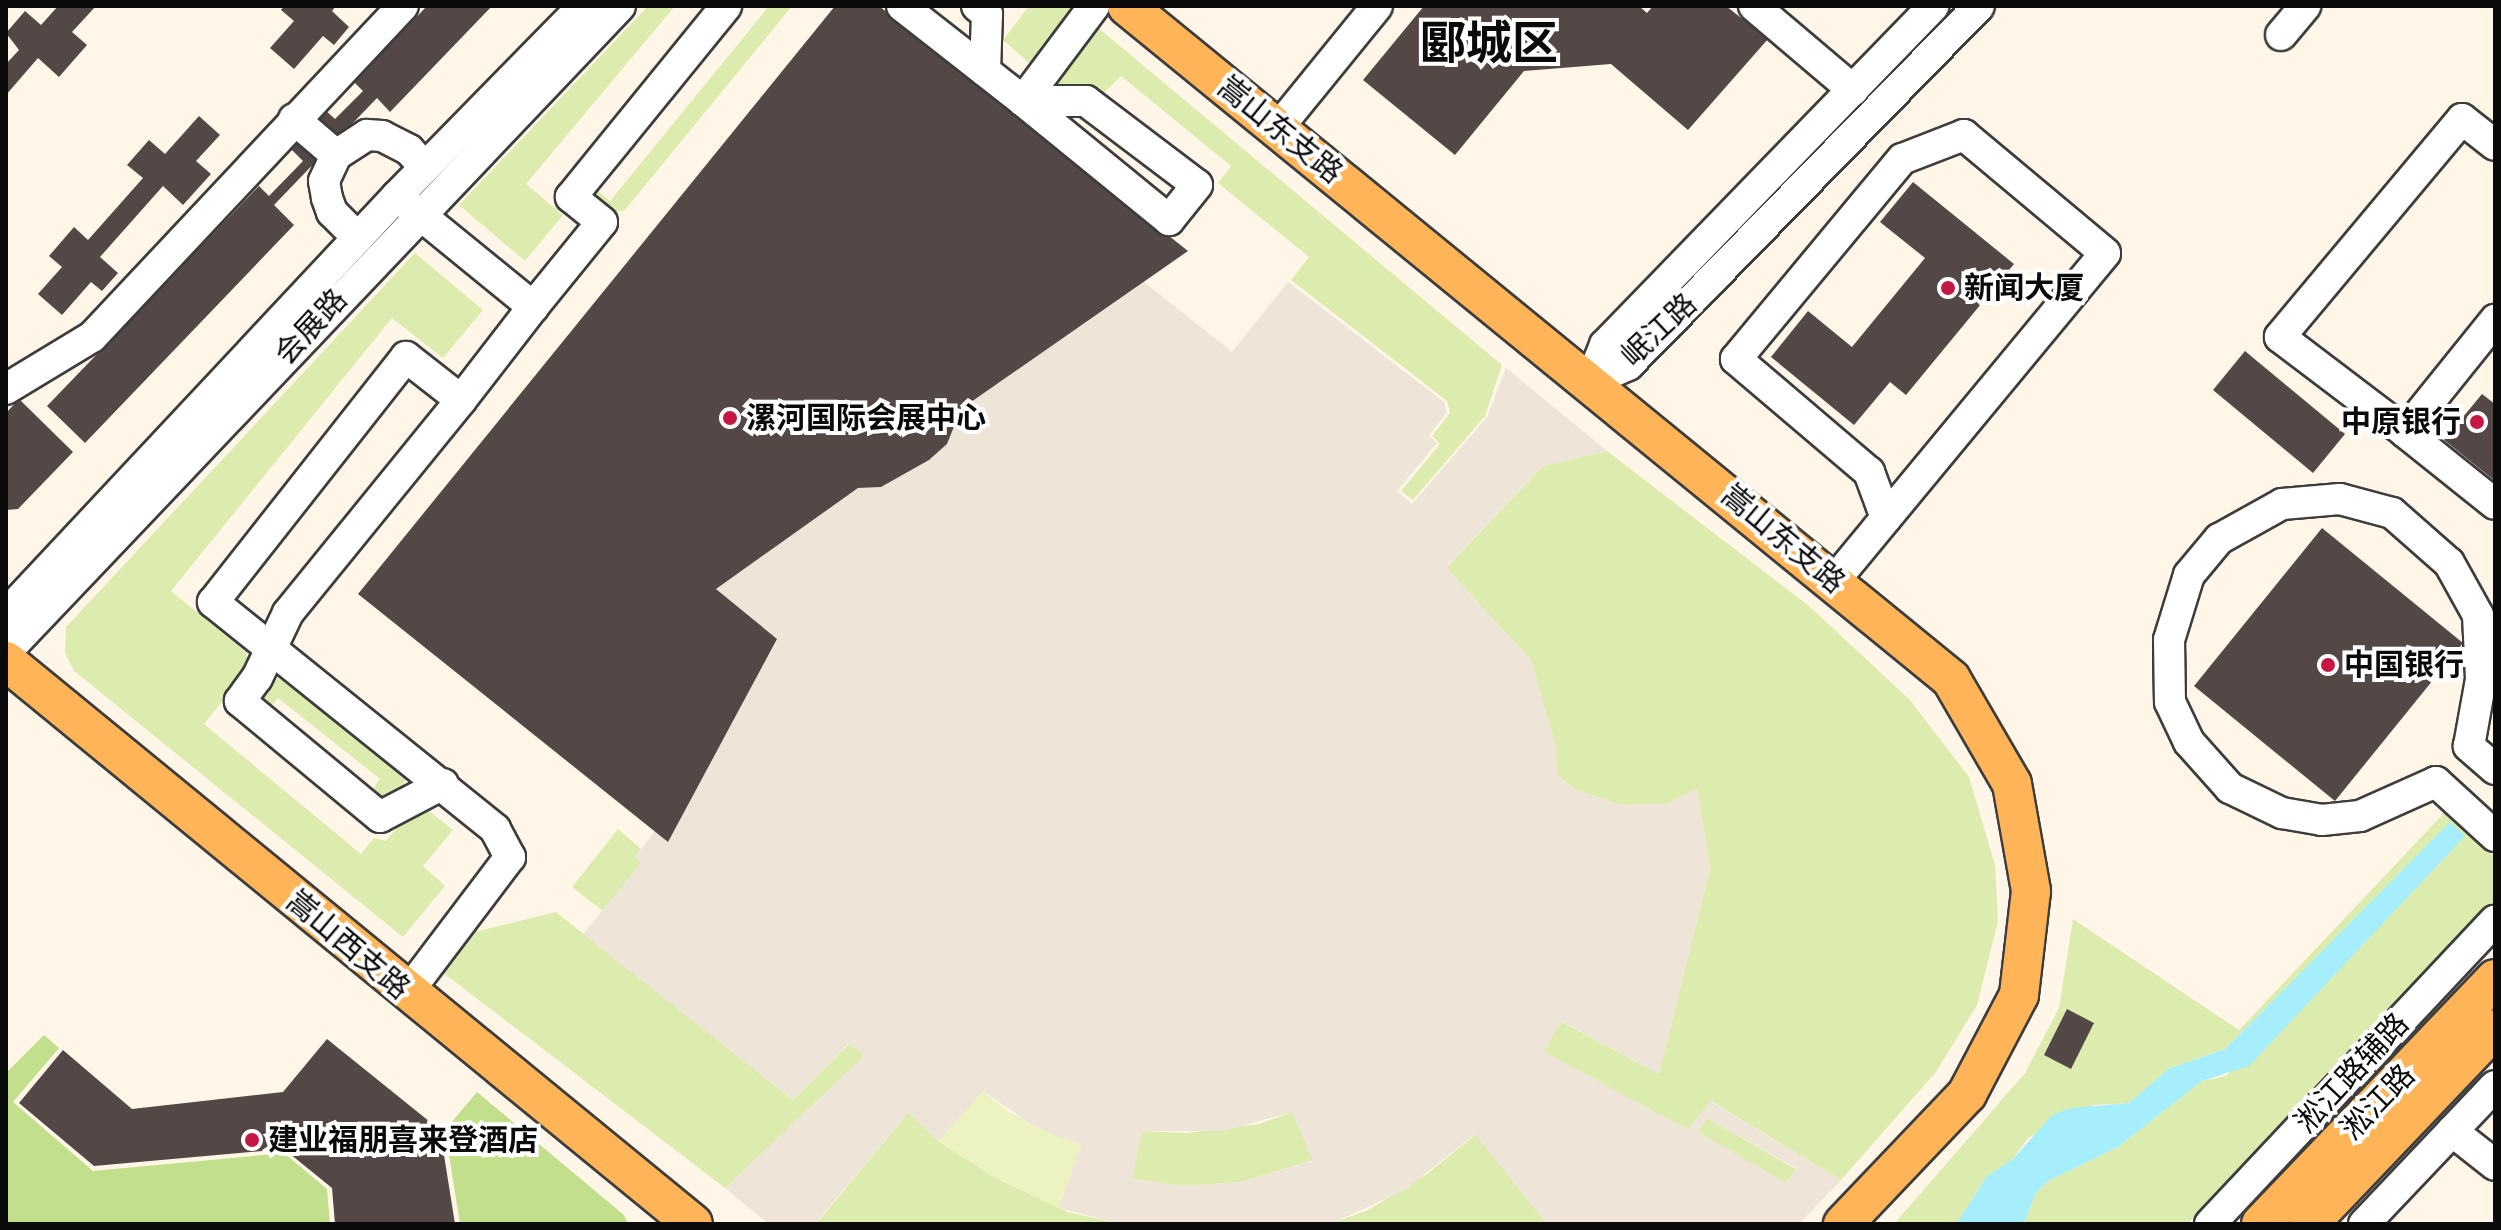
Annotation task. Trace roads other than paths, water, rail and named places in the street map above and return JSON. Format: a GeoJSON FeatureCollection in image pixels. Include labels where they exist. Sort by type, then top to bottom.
{"type":"FeatureCollection","features":[{"type":"Feature","properties":{"kind":"main road","name":"嵩山东支路"},"geometry":{"type":"LineString","coordinates":[[1127,6],[1951,679],[2012,784],[2031,891],[2019,995],[1967,1094],[1843,1224]]}},
{"type":"Feature","properties":{"kind":"main road","name":"嵩山西支路"},"geometry":{"type":"LineString","coordinates":[[6,661],[407,993],[693,1224]]}},
{"type":"Feature","properties":{"kind":"main road","name":"淞江路"},"geometry":{"type":"LineString","coordinates":[[2261,1224],[2495,979]]}},
{"type":"Feature","properties":{"kind":"main road","name":"淞江路"},"geometry":{"type":"LineString","coordinates":[[2309,1224],[2495,1029]]}},
{"type":"Feature","properties":{"kind":"street"},"geometry":{"type":"LineString","coordinates":[[6,389],[92,337],[403,6]]}},
{"type":"Feature","properties":{"kind":"street","name":"会展路"},"geometry":{"type":"LineString","coordinates":[[6,614],[358,238],[408,205],[425,167],[583,6]]}},
{"type":"Feature","properties":{"kind":"street","name":"会展路"},"geometry":{"type":"LineString","coordinates":[[6,652],[408,205],[620,6]]}},
{"type":"Feature","properties":{"kind":"street"},"geometry":{"type":"LineString","coordinates":[[443,784],[380,817],[240,701],[288,613],[602,222],[571,197],[726,6]]}},
{"type":"Feature","properties":{"kind":"street"},"geometry":{"type":"LineString","coordinates":[[902,6],[1169,220],[1197,185],[1086,101],[1023,101]]}},
{"type":"Feature","properties":{"kind":"street"},"geometry":{"type":"LineString","coordinates":[[977,6],[987,14],[985,71]]}},
{"type":"Feature","properties":{"kind":"street"},"geometry":{"type":"LineString","coordinates":[[1023,101],[1094,6]]}},
{"type":"Feature","properties":{"kind":"street"},"geometry":{"type":"LineString","coordinates":[[1278,128],[1377,6]]}},
{"type":"Feature","properties":{"kind":"street"},"geometry":{"type":"LineString","coordinates":[[1754,6],[1853,90]]}},
{"type":"Feature","properties":{"kind":"street","name":"岷江路"},"geometry":{"type":"LineString","coordinates":[[1590,382],[1605,345],[1934,6]]}},
{"type":"Feature","properties":{"kind":"street","name":"岷江路"},"geometry":{"type":"LineString","coordinates":[[1590,382],[1628,365],[1979,6]]}},
{"type":"Feature","properties":{"kind":"street"},"geometry":{"type":"LineString","coordinates":[[2281,35],[2305,6]]}},
{"type":"Feature","properties":{"kind":"street"},"geometry":{"type":"LineString","coordinates":[[294,119],[336,155]]}},
{"type":"Feature","properties":{"kind":"street"},"geometry":{"type":"LineString","coordinates":[[2495,145],[2462,119],[2280,337],[2495,504]]}},
{"type":"Feature","properties":{"kind":"street"},"geometry":{"type":"LineString","coordinates":[[358,238],[332,212],[327,198],[324,181],[336,155],[367,135],[382,136],[409,150],[425,167]]}},
{"type":"Feature","properties":{"kind":"street"},"geometry":{"type":"LineString","coordinates":[[1834,581],[2105,253],[1964,135],[1902,159],[1736,359],[1869,472],[1886,518]]}},
{"type":"Feature","properties":{"kind":"street"},"geometry":{"type":"LineString","coordinates":[[408,205],[533,307]]}},
{"type":"Feature","properties":{"kind":"street"},"geometry":{"type":"LineString","coordinates":[[2405,432],[2495,320]]}},
{"type":"Feature","properties":{"kind":"street"},"geometry":{"type":"LineString","coordinates":[[407,993],[510,857],[495,829],[443,784],[213,602],[406,357],[461,400]]}},
{"type":"Feature","properties":{"kind":"street"},"geometry":{"type":"LineString","coordinates":[[2495,769],[2469,746],[2481,679],[2478,615],[2449,563],[2392,513],[2340,499],[2282,504],[2219,539],[2189,575],[2169,640],[2170,702],[2189,742],[2230,788],[2282,813],[2322,820],[2360,816],[2436,782],[2495,836]]}},
{"type":"Feature","properties":{"kind":"street","name":"淞江路辅路"},"geometry":{"type":"LineString","coordinates":[[2210,1224],[2495,921]]}},
{"type":"Feature","properties":{"kind":"street"},"geometry":{"type":"LineString","coordinates":[[2364,1224],[2495,1086]]}},
{"type":"Feature","properties":{"kind":"street"},"geometry":{"type":"LineString","coordinates":[[2452,1131],[2495,1165]]}},
{"type":"Feature","properties":{"kind":"water"},"geometry":{"type":"Polygon","coordinates":[[[2450,822],[2465,836],[2249,1066],[2202,1081],[2118,1147],[2048,1181],[2035,1194],[2024,1224],[1956,1224],[1987,1176],[2013,1159],[2052,1115],[2071,1108],[2129,1103],[2168,1069],[2225,1049],[2450,822]]]}},
{"type":"Feature","properties":{"kind":"place","name":"新闻大厦"},"geometry":{"type":"Point","coordinates":[1948,288]}},
{"type":"Feature","properties":{"kind":"place","name":"漯河国际会展中心"},"geometry":{"type":"Point","coordinates":[730,418]}},
{"type":"Feature","properties":{"kind":"place","name":"中原银行"},"geometry":{"type":"Point","coordinates":[2477,422]}},
{"type":"Feature","properties":{"kind":"place","name":"中国银行"},"geometry":{"type":"Point","coordinates":[2328,665]}},
{"type":"Feature","properties":{"kind":"place","name":"建业福朋喜来登酒店"},"geometry":{"type":"Point","coordinates":[252,1140]}},
{"type":"Feature","properties":{"kind":"district","name":"郾城区"},"geometry":{"type":"Point","coordinates":[1489,44]}}]}
